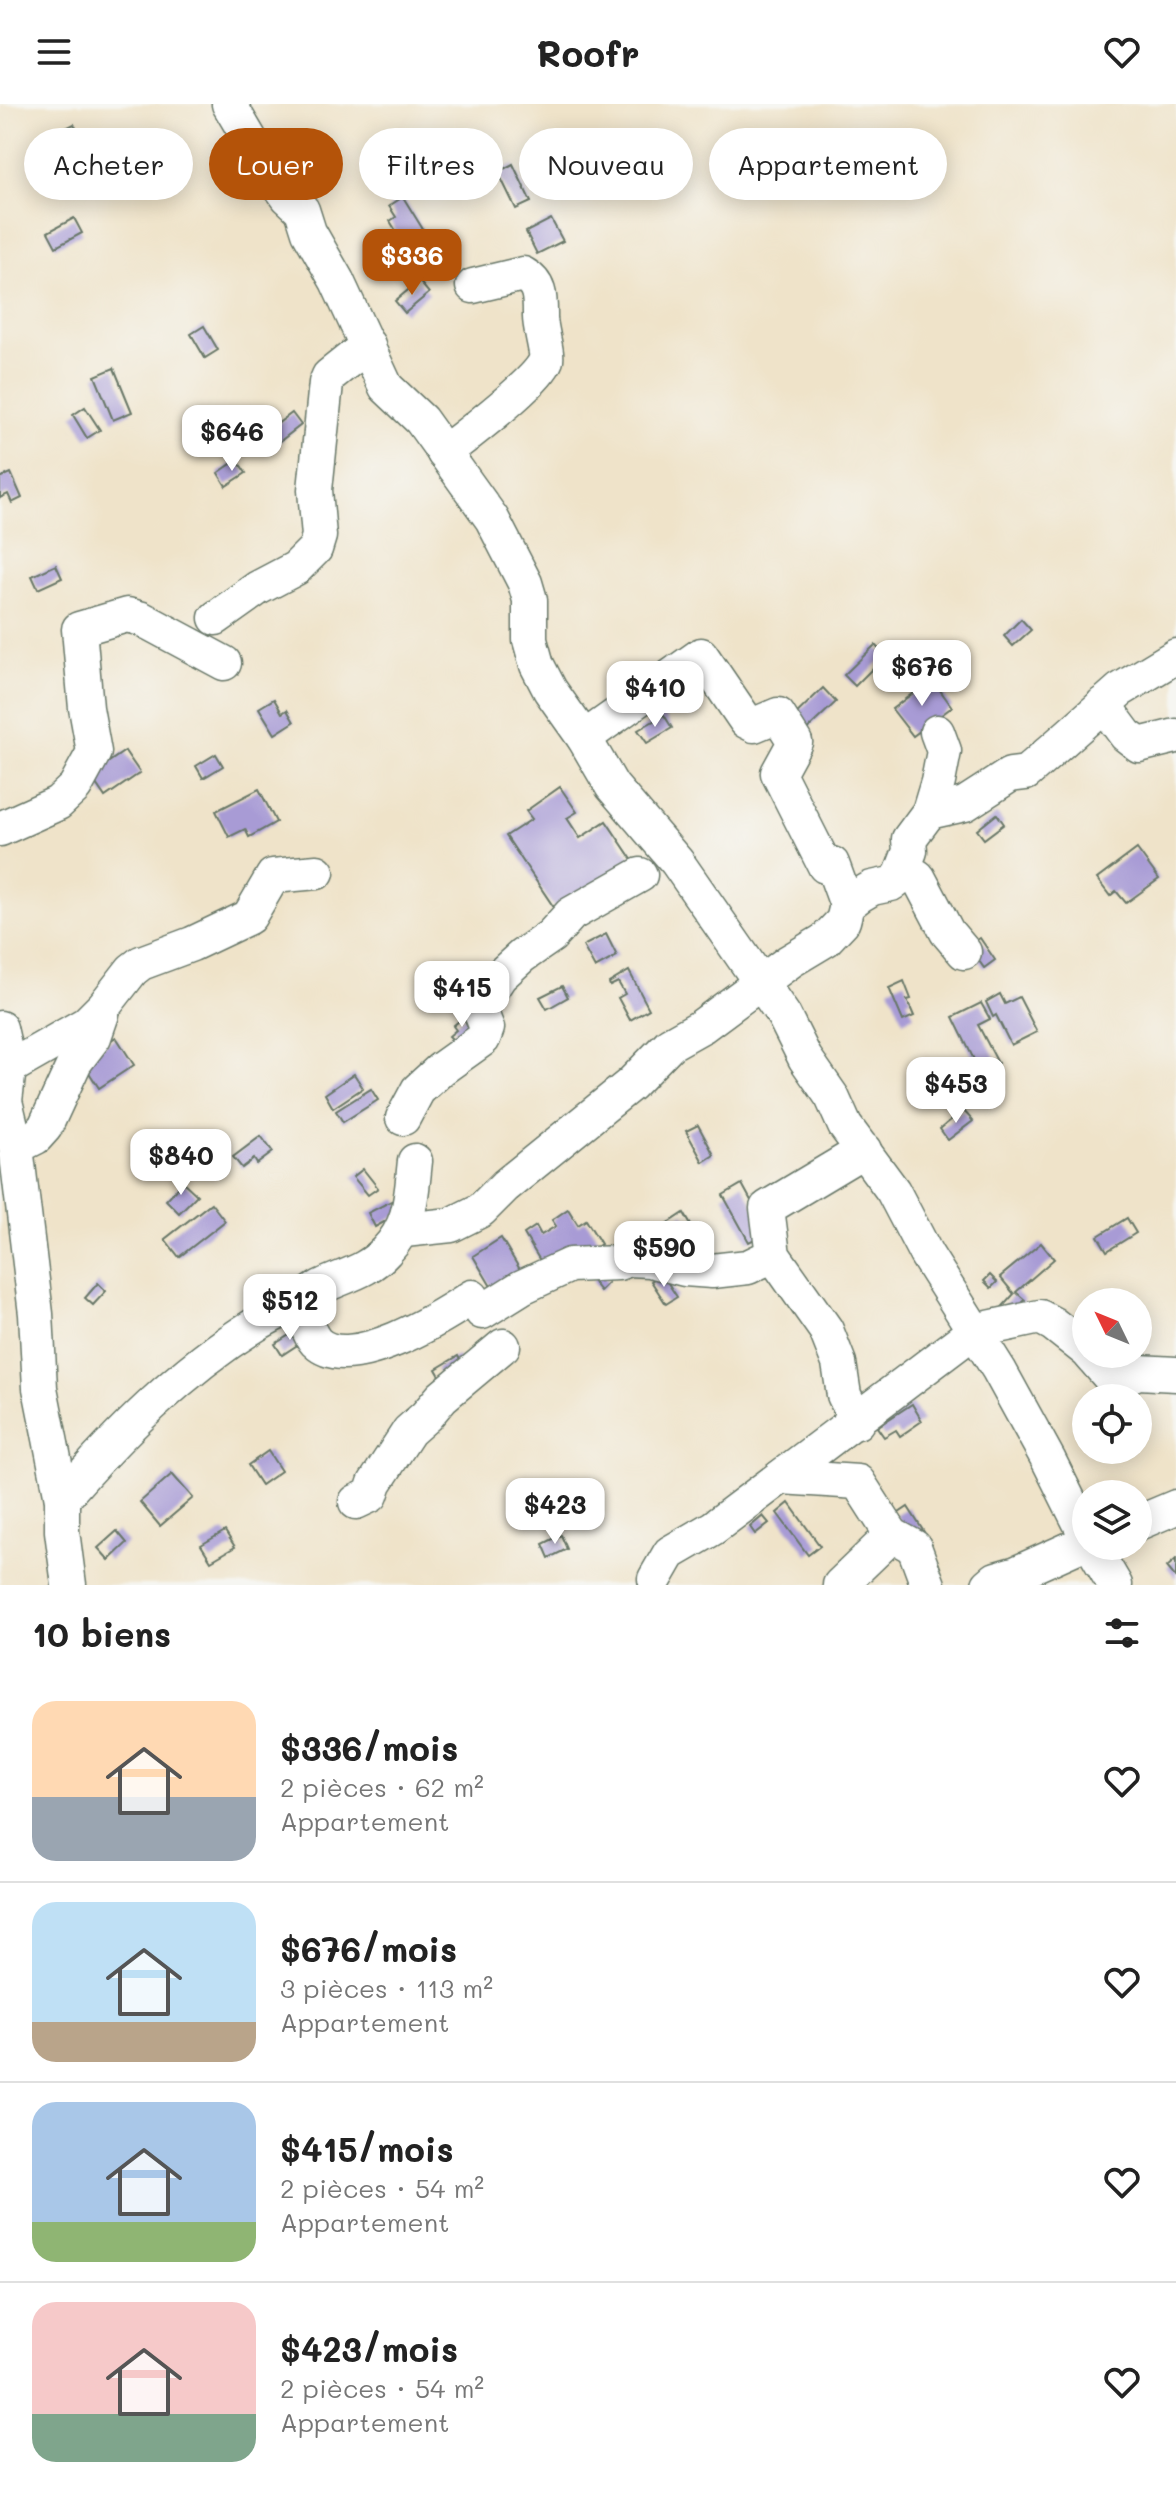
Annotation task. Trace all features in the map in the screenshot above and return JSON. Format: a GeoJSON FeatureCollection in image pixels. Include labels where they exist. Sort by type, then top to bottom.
{"type":"FeatureCollection","features":[{"type":"Feature","properties":{"kind":"street"},"geometry":{"type":"LineString","coordinates":[[229,104],[265,165],[288,197],[302,210],[309,232],[337,281],[386,387],[421,420],[492,519],[525,583],[530,600],[530,640],[537,665],[550,690],[584,738],[612,786],[677,862],[784,1016],[805,1058],[832,1097],[845,1126],[893,1191],[926,1254],[1049,1461],[1072,1507]]}},
{"type":"Feature","properties":{"kind":"street"},"geometry":{"type":"LineString","coordinates":[[444,453],[513,396],[545,362],[547,352],[541,334],[537,284],[523,274],[473,286]]}},
{"type":"Feature","properties":{"kind":"street"},"geometry":{"type":"LineString","coordinates":[[216,618],[258,588],[296,568],[315,549],[319,536],[315,490],[326,383],[329,376],[368,345]]}},
{"type":"Feature","properties":{"kind":"street"},"geometry":{"type":"LineString","coordinates":[[0,829],[58,803],[75,787],[94,752],[86,708],[79,629],[127,615],[142,619],[224,663]]}},
{"type":"Feature","properties":{"kind":"street"},"geometry":{"type":"LineString","coordinates":[[404,1230],[451,1225],[481,1210],[505,1186],[631,1084],[670,1044],[702,1026],[790,961],[825,940],[843,921],[847,905],[832,864],[825,866],[778,773],[795,742],[778,715],[754,725],[746,721],[701,655],[584,738]]}},
{"type":"Feature","properties":{"kind":"street"},"geometry":{"type":"LineString","coordinates":[[929,812],[965,804],[1010,775],[1026,773],[1103,704],[1145,673],[1176,656]]}},
{"type":"Feature","properties":{"kind":"street"},"geometry":{"type":"LineString","coordinates":[[1103,704],[1126,735],[1139,745],[1176,736]]}},
{"type":"Feature","properties":{"kind":"street"},"geometry":{"type":"LineString","coordinates":[[900,877],[910,851],[909,839],[929,812],[944,751],[937,732]]}},
{"type":"Feature","properties":{"kind":"street"},"geometry":{"type":"LineString","coordinates":[[9,1068],[86,1024],[141,963],[192,944],[249,917],[273,876],[317,872]]}},
{"type":"Feature","properties":{"kind":"street"},"geometry":{"type":"LineString","coordinates":[[847,905],[872,888],[913,874],[918,877],[947,932],[964,952]]}},
{"type":"Feature","properties":{"kind":"street"},"geometry":{"type":"LineString","coordinates":[[403,1118],[418,1090],[483,1039],[487,1028],[481,1013],[483,1002],[500,976],[551,936],[571,914],[640,875]]}},
{"type":"Feature","properties":{"kind":"street"},"geometry":{"type":"LineString","coordinates":[[16,1147],[36,1137],[45,1127],[75,1062],[94,1037],[104,1006]]}},
{"type":"Feature","properties":{"kind":"street"},"geometry":{"type":"LineString","coordinates":[[0,1028],[9,1068],[5,1101],[16,1147],[36,1314],[40,1388],[62,1499],[62,1531],[69,1585]]}},
{"type":"Feature","properties":{"kind":"street"},"geometry":{"type":"LineString","coordinates":[[857,1422],[844,1395],[839,1363],[826,1330],[773,1255],[767,1208],[864,1150]]}},
{"type":"Feature","properties":{"kind":"street"},"geometry":{"type":"LineString","coordinates":[[62,1499],[156,1400],[202,1361],[262,1320],[326,1284],[367,1267],[387,1251],[404,1230],[410,1208],[415,1161]]}},
{"type":"Feature","properties":{"kind":"street"},"geometry":{"type":"LineString","coordinates":[[302,1300],[308,1329],[316,1342],[330,1349],[367,1350],[570,1265],[639,1259],[685,1269],[712,1271],[748,1267],[773,1255]]}},
{"type":"Feature","properties":{"kind":"street"},"geometry":{"type":"LineString","coordinates":[[655,1579],[670,1553],[713,1528],[974,1331],[1040,1317],[1072,1339]]}},
{"type":"Feature","properties":{"kind":"street"},"geometry":{"type":"LineString","coordinates":[[356,1502],[371,1495],[375,1483],[409,1431],[442,1397],[503,1346]]}},
{"type":"Feature","properties":{"kind":"street"},"geometry":{"type":"LineString","coordinates":[[1102,1368],[1118,1381],[1138,1372],[1176,1374]]}},
{"type":"Feature","properties":{"kind":"street"},"geometry":{"type":"LineString","coordinates":[[781,1477],[858,1482],[892,1535],[914,1547],[928,1585]]}},
{"type":"Feature","properties":{"kind":"street"},"geometry":{"type":"LineString","coordinates":[[1152,1517],[1176,1507]]}},
{"type":"Feature","properties":{"kind":"street"},"geometry":{"type":"LineString","coordinates":[[840,1585],[892,1535]]}},
{"type":"Feature","properties":{"kind":"street"},"geometry":{"type":"LineString","coordinates":[[989,1585],[996,1579],[1072,1548]]}},
{"type":"Feature","properties":{"kind":"street"},"geometry":{"type":"LineString","coordinates":[[1100,1560],[1115,1585]]}},
{"type":"Feature","properties":{"kind":"building"},"geometry":{"type":"Polygon","coordinates":[[[513,164],[519,177],[519,200],[531,202],[516,209],[503,182],[503,169],[513,164]]]}},
{"type":"Feature","properties":{"kind":"building"},"geometry":{"type":"Polygon","coordinates":[[[405,200],[432,244],[412,257],[390,221],[396,217],[389,206],[405,200]]]}},
{"type":"Feature","properties":{"kind":"building"},"geometry":{"type":"Polygon","coordinates":[[[74,218],[82,233],[56,247],[48,232],[74,218]]]}},
{"type":"Feature","properties":{"kind":"building"},"geometry":{"type":"Polygon","coordinates":[[[551,219],[563,241],[537,254],[526,232],[551,219]]]}},
{"type":"Feature","properties":{"kind":"building"},"geometry":{"type":"Polygon","coordinates":[[[419,281],[429,293],[405,313],[395,301],[419,281]]]}},
{"type":"Feature","properties":{"kind":"building"},"geometry":{"type":"Polygon","coordinates":[[[204,326],[218,350],[205,358],[191,334],[204,326]]]}},
{"type":"Feature","properties":{"kind":"building"},"geometry":{"type":"Polygon","coordinates":[[[114,368],[132,412],[113,420],[95,376],[114,368]]]}},
{"type":"Feature","properties":{"kind":"building"},"geometry":{"type":"Polygon","coordinates":[[[85,407],[100,430],[87,438],[73,415],[85,407]]]}},
{"type":"Feature","properties":{"kind":"building"},"geometry":{"type":"Polygon","coordinates":[[[292,413],[301,425],[279,442],[269,430],[292,413]]]}},
{"type":"Feature","properties":{"kind":"building"},"geometry":{"type":"Polygon","coordinates":[[[237,460],[246,473],[226,486],[218,473],[237,460]]]}},
{"type":"Feature","properties":{"kind":"building"},"geometry":{"type":"Polygon","coordinates":[[[11,473],[22,498],[12,503],[8,494],[0,498],[0,478],[11,473]]]}},
{"type":"Feature","properties":{"kind":"building"},"geometry":{"type":"Polygon","coordinates":[[[56,565],[62,578],[38,589],[32,576],[56,565]]]}},
{"type":"Feature","properties":{"kind":"building"},"geometry":{"type":"Polygon","coordinates":[[[1021,619],[1031,630],[1013,646],[1004,636],[1021,619]]]}},
{"type":"Feature","properties":{"kind":"building"},"geometry":{"type":"Polygon","coordinates":[[[875,645],[885,656],[855,686],[844,675],[875,645]]]}},
{"type":"Feature","properties":{"kind":"building"},"geometry":{"type":"Polygon","coordinates":[[[932,679],[952,707],[913,736],[892,709],[932,679]]]}},
{"type":"Feature","properties":{"kind":"building"},"geometry":{"type":"Polygon","coordinates":[[[823,688],[836,702],[801,735],[789,721],[823,688]]]}},
{"type":"Feature","properties":{"kind":"building"},"geometry":{"type":"Polygon","coordinates":[[[274,699],[282,713],[287,710],[294,722],[275,734],[259,708],[274,699]]]}},
{"type":"Feature","properties":{"kind":"building"},"geometry":{"type":"Polygon","coordinates":[[[664,715],[672,728],[647,743],[638,730],[664,715]]]}},
{"type":"Feature","properties":{"kind":"building"},"geometry":{"type":"Polygon","coordinates":[[[125,751],[140,773],[105,797],[90,775],[125,751]]]}},
{"type":"Feature","properties":{"kind":"building"},"geometry":{"type":"Polygon","coordinates":[[[216,754],[223,766],[203,778],[196,766],[216,754]]]}},
{"type":"Feature","properties":{"kind":"building"},"geometry":{"type":"Polygon","coordinates":[[[560,787],[577,812],[567,818],[580,838],[606,821],[633,861],[557,912],[506,836],[532,819],[526,811],[560,787]]]}},
{"type":"Feature","properties":{"kind":"building"},"geometry":{"type":"Polygon","coordinates":[[[259,789],[276,822],[249,837],[245,829],[229,837],[216,811],[259,789]]]}},
{"type":"Feature","properties":{"kind":"building"},"geometry":{"type":"Polygon","coordinates":[[[997,814],[1004,824],[984,839],[977,830],[997,814]]]}},
{"type":"Feature","properties":{"kind":"building"},"geometry":{"type":"Polygon","coordinates":[[[1137,849],[1159,879],[1126,903],[1116,891],[1110,896],[1097,879],[1137,849]]]}},
{"type":"Feature","properties":{"kind":"building"},"geometry":{"type":"Polygon","coordinates":[[[606,934],[617,956],[595,968],[583,946],[606,934]]]}},
{"type":"Feature","properties":{"kind":"building"},"geometry":{"type":"Polygon","coordinates":[[[980,938],[995,960],[984,968],[968,945],[980,938]]]}},
{"type":"Feature","properties":{"kind":"building"},"geometry":{"type":"Polygon","coordinates":[[[629,971],[649,1009],[630,1020],[618,998],[625,994],[618,982],[610,986],[609,983],[629,971]]]}},
{"type":"Feature","properties":{"kind":"building"},"geometry":{"type":"Polygon","coordinates":[[[904,981],[914,1016],[903,1021],[889,988],[904,981]]]}},
{"type":"Feature","properties":{"kind":"building"},"geometry":{"type":"Polygon","coordinates":[[[562,986],[568,997],[547,1009],[540,997],[562,986]]]}},
{"type":"Feature","properties":{"kind":"building"},"geometry":{"type":"Polygon","coordinates":[[[1000,994],[1005,1004],[1019,997],[1037,1032],[1011,1045],[986,1002],[1000,994]]]}},
{"type":"Feature","properties":{"kind":"building"},"geometry":{"type":"Polygon","coordinates":[[[981,1003],[990,1019],[978,1025],[998,1063],[980,1072],[953,1017],[981,1003]]]}},
{"type":"Feature","properties":{"kind":"building"},"geometry":{"type":"Polygon","coordinates":[[[465,1016],[477,1029],[454,1041],[449,1036],[456,1030],[453,1026],[465,1016]]]}},
{"type":"Feature","properties":{"kind":"building"},"geometry":{"type":"Polygon","coordinates":[[[116,1037],[134,1065],[99,1088],[81,1060],[116,1037]]]}},
{"type":"Feature","properties":{"kind":"building"},"geometry":{"type":"Polygon","coordinates":[[[354,1074],[363,1088],[333,1108],[325,1094],[354,1074]]]}},
{"type":"Feature","properties":{"kind":"building"},"geometry":{"type":"Polygon","coordinates":[[[371,1089],[378,1100],[343,1122],[336,1111],[371,1089]]]}},
{"type":"Feature","properties":{"kind":"building"},"geometry":{"type":"Polygon","coordinates":[[[963,1110],[973,1121],[948,1140],[940,1129],[963,1110]]]}},
{"type":"Feature","properties":{"kind":"building"},"geometry":{"type":"Polygon","coordinates":[[[698,1125],[714,1155],[703,1162],[686,1131],[698,1125]]]}},
{"type":"Feature","properties":{"kind":"building"},"geometry":{"type":"Polygon","coordinates":[[[261,1136],[273,1152],[257,1164],[254,1159],[242,1168],[233,1157],[261,1136]]]}},
{"type":"Feature","properties":{"kind":"building"},"geometry":{"type":"Polygon","coordinates":[[[363,1169],[378,1188],[368,1195],[353,1177],[363,1169]]]}},
{"type":"Feature","properties":{"kind":"building"},"geometry":{"type":"Polygon","coordinates":[[[183,1182],[197,1195],[179,1213],[166,1200],[183,1182]]]}},
{"type":"Feature","properties":{"kind":"building"},"geometry":{"type":"Polygon","coordinates":[[[742,1184],[768,1232],[749,1242],[723,1195],[742,1184]]]}},
{"type":"Feature","properties":{"kind":"building"},"geometry":{"type":"Polygon","coordinates":[[[397,1198],[404,1211],[375,1227],[368,1213],[397,1198]]]}},
{"type":"Feature","properties":{"kind":"building"},"geometry":{"type":"Polygon","coordinates":[[[211,1203],[225,1221],[179,1257],[165,1239],[211,1203]]]}},
{"type":"Feature","properties":{"kind":"building"},"geometry":{"type":"Polygon","coordinates":[[[568,1209],[578,1225],[586,1220],[601,1244],[547,1272],[524,1234],[536,1226],[541,1235],[556,1226],[552,1220],[568,1209]]]}},
{"type":"Feature","properties":{"kind":"building"},"geometry":{"type":"Polygon","coordinates":[[[684,1213],[692,1227],[651,1254],[643,1240],[684,1213]]]}},
{"type":"Feature","properties":{"kind":"building"},"geometry":{"type":"Polygon","coordinates":[[[1127,1218],[1136,1233],[1107,1251],[1098,1236],[1127,1218]]]}},
{"type":"Feature","properties":{"kind":"building"},"geometry":{"type":"Polygon","coordinates":[[[501,1238],[525,1278],[496,1295],[473,1256],[501,1238]]]}},
{"type":"Feature","properties":{"kind":"building"},"geometry":{"type":"Polygon","coordinates":[[[1041,1243],[1054,1259],[1016,1292],[1025,1300],[1004,1322],[995,1315],[1014,1294],[1000,1277],[1041,1243]]]}},
{"type":"Feature","properties":{"kind":"building"},"geometry":{"type":"Polygon","coordinates":[[[601,1273],[608,1283],[600,1291],[592,1281],[601,1273]]]}},
{"type":"Feature","properties":{"kind":"building"},"geometry":{"type":"Polygon","coordinates":[[[662,1274],[677,1297],[666,1304],[651,1281],[662,1274]]]}},
{"type":"Feature","properties":{"kind":"building"},"geometry":{"type":"Polygon","coordinates":[[[990,1275],[997,1282],[991,1288],[984,1281],[990,1275]]]}},
{"type":"Feature","properties":{"kind":"building"},"geometry":{"type":"Polygon","coordinates":[[[98,1283],[106,1291],[93,1305],[85,1298],[98,1283]]]}},
{"type":"Feature","properties":{"kind":"building"},"geometry":{"type":"Polygon","coordinates":[[[299,1329],[305,1340],[282,1355],[275,1344],[299,1329]]]}},
{"type":"Feature","properties":{"kind":"building"},"geometry":{"type":"Polygon","coordinates":[[[458,1356],[467,1373],[445,1385],[436,1369],[458,1356]]]}},
{"type":"Feature","properties":{"kind":"building"},"geometry":{"type":"Polygon","coordinates":[[[912,1404],[922,1421],[900,1436],[896,1430],[884,1437],[877,1427],[912,1404]]]}},
{"type":"Feature","properties":{"kind":"building"},"geometry":{"type":"Polygon","coordinates":[[[268,1451],[281,1471],[261,1485],[248,1465],[268,1451]]]}},
{"type":"Feature","properties":{"kind":"building"},"geometry":{"type":"Polygon","coordinates":[[[172,1474],[193,1498],[160,1526],[140,1502],[172,1474]]]}},
{"type":"Feature","properties":{"kind":"building"},"geometry":{"type":"Polygon","coordinates":[[[789,1503],[820,1546],[808,1555],[777,1513],[789,1503]]]}},
{"type":"Feature","properties":{"kind":"building"},"geometry":{"type":"Polygon","coordinates":[[[908,1507],[924,1532],[911,1540],[896,1515],[908,1507]]]}},
{"type":"Feature","properties":{"kind":"building"},"geometry":{"type":"Polygon","coordinates":[[[763,1516],[769,1523],[755,1534],[750,1527],[763,1516]]]}},
{"type":"Feature","properties":{"kind":"building"},"geometry":{"type":"Polygon","coordinates":[[[117,1531],[127,1543],[109,1560],[98,1548],[117,1531]]]}},
{"type":"Feature","properties":{"kind":"building"},"geometry":{"type":"Polygon","coordinates":[[[225,1531],[235,1547],[211,1561],[201,1545],[225,1531]]]}},
{"type":"Feature","properties":{"kind":"building"},"geometry":{"type":"Polygon","coordinates":[[[561,1535],[567,1549],[549,1558],[543,1544],[561,1535]]]}},
{"type":"Feature","properties":{"kind":"building"},"geometry":{"type":"Polygon","coordinates":[[[1176,1559],[1176,1578],[1167,1567],[1176,1559]]]}}]}
